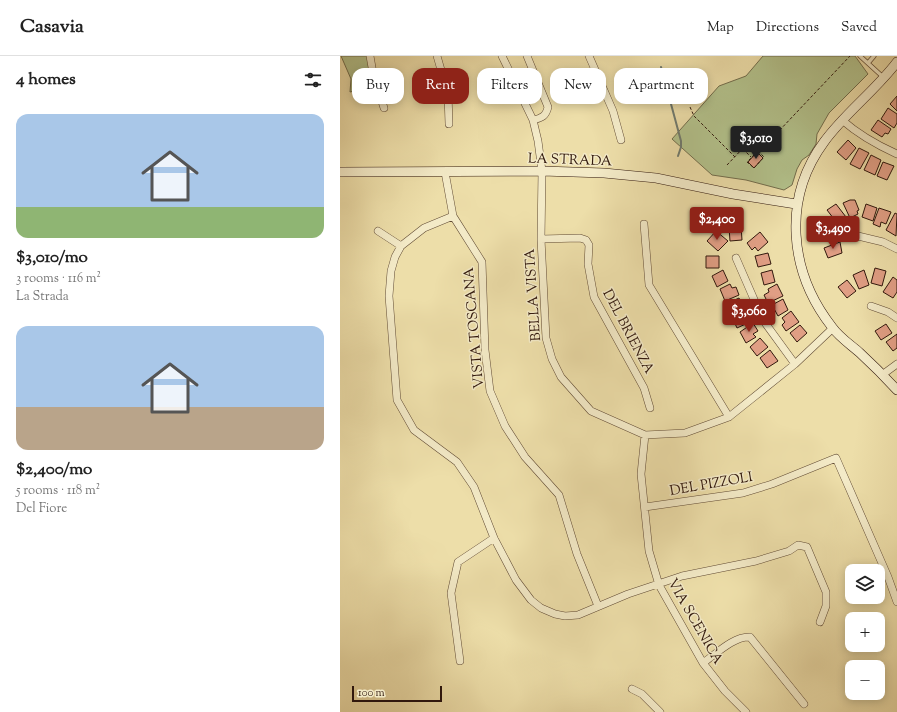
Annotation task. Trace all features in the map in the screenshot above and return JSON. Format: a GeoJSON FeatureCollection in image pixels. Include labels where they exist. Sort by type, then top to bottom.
{"type":"FeatureCollection","features":[{"type":"Feature","properties":{"kind":"street"},"geometry":{"type":"LineString","coordinates":[[370,56],[373,73],[384,108]]}},
{"type":"Feature","properties":{"kind":"street"},"geometry":{"type":"LineString","coordinates":[[437,56],[448,94],[449,124]]}},
{"type":"Feature","properties":{"kind":"street","name":"BELLA VISTA"},"geometry":{"type":"LineString","coordinates":[[502,56],[533,120],[538,141],[542,171],[541,239],[546,338],[552,358],[561,377],[591,412],[645,435],[685,432],[729,418],[795,364],[833,328]]}},
{"type":"Feature","properties":{"kind":"street"},"geometry":{"type":"LineString","coordinates":[[526,56],[548,107],[545,116],[541,119],[533,120]]}},
{"type":"Feature","properties":{"kind":"street"},"geometry":{"type":"LineString","coordinates":[[589,56],[613,111],[621,140]]}},
{"type":"Feature","properties":{"kind":"street"},"geometry":{"type":"LineString","coordinates":[[897,62],[842,120],[815,155],[796,204],[796,241],[803,274],[810,293],[833,328],[897,390]]}},
{"type":"Feature","properties":{"kind":"street"},"geometry":{"type":"LineString","coordinates":[[842,120],[852,130],[874,144],[897,154]]}},
{"type":"Feature","properties":{"kind":"street","name":"LA STRADA"},"geometry":{"type":"LineString","coordinates":[[340,172],[542,171],[656,178],[733,194],[796,204]]}},
{"type":"Feature","properties":{"kind":"street","name":"VISTA TOSCANA"},"geometry":{"type":"LineString","coordinates":[[445,172],[453,216],[482,262],[485,350],[490,391],[505,426],[525,457],[559,495],[577,554],[598,606]]}},
{"type":"Feature","properties":{"kind":"street"},"geometry":{"type":"LineString","coordinates":[[453,216],[424,228],[401,246],[395,257],[391,271],[389,296],[397,400],[414,430],[457,462],[470,481],[474,487],[494,538],[516,580],[531,600],[541,608],[565,616],[578,615],[628,594],[659,585],[682,576],[756,561],[789,551],[798,545],[807,547],[826,592],[826,606],[820,622]]}},
{"type":"Feature","properties":{"kind":"street"},"geometry":{"type":"LineString","coordinates":[[644,224],[649,285],[729,418]]}},
{"type":"Feature","properties":{"kind":"street"},"geometry":{"type":"LineString","coordinates":[[378,231],[401,246]]}},
{"type":"Feature","properties":{"kind":"street"},"geometry":{"type":"LineString","coordinates":[[858,236],[883,242],[897,249]]}},
{"type":"Feature","properties":{"kind":"street","name":"DEL BRIENZA"},"geometry":{"type":"LineString","coordinates":[[541,239],[580,238],[586,240],[589,246],[588,264],[594,297],[644,388],[650,408]]}},
{"type":"Feature","properties":{"kind":"street"},"geometry":{"type":"LineString","coordinates":[[736,258],[763,320],[795,364]]}},
{"type":"Feature","properties":{"kind":"street"},"geometry":{"type":"LineString","coordinates":[[871,306],[888,312],[897,318]]}},
{"type":"Feature","properties":{"kind":"street"},"geometry":{"type":"LineString","coordinates":[[882,375],[897,364]]}},
{"type":"Feature","properties":{"kind":"street","name":"VIA SCENICA"},"geometry":{"type":"LineString","coordinates":[[645,435],[642,474],[649,551],[659,585],[703,663],[725,691],[746,712]]}},
{"type":"Feature","properties":{"kind":"street","name":"DEL PIZZOLI"},"geometry":{"type":"LineString","coordinates":[[645,507],[743,493],[772,484],[836,458],[888,577],[897,602]]}},
{"type":"Feature","properties":{"kind":"street"},"geometry":{"type":"LineString","coordinates":[[460,661],[451,593],[458,562],[494,538]]}},
{"type":"Feature","properties":{"kind":"street"},"geometry":{"type":"LineString","coordinates":[[703,663],[743,636],[750,637],[804,704]]}},
{"type":"Feature","properties":{"kind":"street"},"geometry":{"type":"LineString","coordinates":[[632,689],[642,694],[660,712]]}},
{"type":"Feature","properties":{"kind":"lane"},"geometry":{"type":"LineString","coordinates":[[860,56],[883,77]]}},
{"type":"Feature","properties":{"kind":"lane"},"geometry":{"type":"LineString","coordinates":[[868,63],[874,56]]}},
{"type":"Feature","properties":{"kind":"path"},"geometry":{"type":"LineString","coordinates":[[727,164],[745,146],[755,146],[759,151],[764,157],[754,168],[747,162],[752,157],[759,151],[768,143],[850,56]]}},
{"type":"Feature","properties":{"kind":"path"},"geometry":{"type":"LineString","coordinates":[[690,107],[694,116],[735,157]]}},
{"type":"Feature","properties":{"kind":"path"},"geometry":{"type":"LineString","coordinates":[[768,143],[773,148]]}},
{"type":"Feature","properties":{"kind":"path"},"geometry":{"type":"LineString","coordinates":[[743,149],[752,157]]}},
{"type":"Feature","properties":{"kind":"green space"},"geometry":{"type":"Polygon","coordinates":[[[341,56],[371,56],[374,68],[352,68],[352,92],[350,92],[351,79],[341,56]]]}},
{"type":"Feature","properties":{"kind":"green space"},"geometry":{"type":"Polygon","coordinates":[[[763,56],[855,56],[868,74],[829,113],[817,134],[816,144],[809,155],[802,160],[797,169],[792,185],[784,190],[746,180],[712,175],[672,139],[703,104],[708,104],[708,98],[719,86],[746,76],[763,56]]]}},
{"type":"Feature","properties":{"kind":"building"},"geometry":{"type":"Polygon","coordinates":[[[897,96],[897,111],[890,104],[897,96]]]}},
{"type":"Feature","properties":{"kind":"building"},"geometry":{"type":"Polygon","coordinates":[[[888,108],[897,114],[897,123],[894,128],[881,119],[888,108]]]}},
{"type":"Feature","properties":{"kind":"building"},"geometry":{"type":"Polygon","coordinates":[[[878,120],[891,129],[888,134],[885,133],[882,137],[871,130],[878,120]]]}},
{"type":"Feature","properties":{"kind":"building"},"geometry":{"type":"Polygon","coordinates":[[[848,140],[856,148],[846,160],[837,152],[848,140]]]}},
{"type":"Feature","properties":{"kind":"building"},"geometry":{"type":"Polygon","coordinates":[[[859,148],[869,153],[860,169],[850,164],[859,148]]]}},
{"type":"Feature","properties":{"kind":"building"},"geometry":{"type":"Polygon","coordinates":[[[757,152],[763,158],[754,168],[748,162],[757,152]]]}},
{"type":"Feature","properties":{"kind":"building"},"geometry":{"type":"Polygon","coordinates":[[[871,155],[881,160],[875,175],[864,170],[871,155]]]}},
{"type":"Feature","properties":{"kind":"building"},"geometry":{"type":"Polygon","coordinates":[[[883,162],[894,166],[887,180],[877,176],[883,162]]]}},
{"type":"Feature","properties":{"kind":"building"},"geometry":{"type":"Polygon","coordinates":[[[850,200],[855,200],[859,210],[857,211],[858,214],[850,218],[843,203],[850,200]]]}},
{"type":"Feature","properties":{"kind":"building"},"geometry":{"type":"Polygon","coordinates":[[[836,204],[846,217],[844,218],[846,220],[842,223],[840,220],[837,223],[827,210],[836,204]]]}},
{"type":"Feature","properties":{"kind":"building"},"geometry":{"type":"Polygon","coordinates":[[[866,204],[877,208],[873,221],[862,217],[866,204]]]}},
{"type":"Feature","properties":{"kind":"building"},"geometry":{"type":"Polygon","coordinates":[[[879,208],[891,212],[886,224],[881,222],[880,227],[873,224],[879,208]]]}},
{"type":"Feature","properties":{"kind":"building"},"geometry":{"type":"Polygon","coordinates":[[[895,213],[897,214],[896,236],[886,230],[895,213]]]}},
{"type":"Feature","properties":{"kind":"building"},"geometry":{"type":"Polygon","coordinates":[[[741,226],[742,240],[730,241],[729,227],[741,226]]]}},
{"type":"Feature","properties":{"kind":"building"},"geometry":{"type":"Polygon","coordinates":[[[826,229],[839,229],[839,240],[826,240],[826,229]]]}},
{"type":"Feature","properties":{"kind":"building"},"geometry":{"type":"Polygon","coordinates":[[[716,231],[728,241],[718,251],[707,241],[716,231]]]}},
{"type":"Feature","properties":{"kind":"building"},"geometry":{"type":"Polygon","coordinates":[[[760,232],[768,242],[758,251],[755,247],[752,250],[747,243],[760,232]]]}},
{"type":"Feature","properties":{"kind":"building"},"geometry":{"type":"Polygon","coordinates":[[[840,242],[842,253],[828,258],[824,248],[840,242]]]}},
{"type":"Feature","properties":{"kind":"building"},"geometry":{"type":"Polygon","coordinates":[[[768,253],[771,264],[758,267],[755,256],[768,253]]]}},
{"type":"Feature","properties":{"kind":"building"},"geometry":{"type":"Polygon","coordinates":[[[706,256],[719,256],[719,268],[706,268],[706,256]]]}},
{"type":"Feature","properties":{"kind":"building"},"geometry":{"type":"Polygon","coordinates":[[[875,268],[886,271],[882,286],[871,283],[875,268]]]}},
{"type":"Feature","properties":{"kind":"building"},"geometry":{"type":"Polygon","coordinates":[[[723,270],[728,281],[717,287],[712,276],[723,270]]]}},
{"type":"Feature","properties":{"kind":"building"},"geometry":{"type":"Polygon","coordinates":[[[772,270],[775,282],[764,285],[761,273],[772,270]]]}},
{"type":"Feature","properties":{"kind":"building"},"geometry":{"type":"Polygon","coordinates":[[[864,270],[869,285],[859,289],[853,275],[864,270]]]}},
{"type":"Feature","properties":{"kind":"building"},"geometry":{"type":"Polygon","coordinates":[[[893,277],[897,280],[897,292],[893,298],[883,292],[893,277]]]}},
{"type":"Feature","properties":{"kind":"building"},"geometry":{"type":"Polygon","coordinates":[[[847,280],[856,291],[847,298],[838,287],[847,280]]]}},
{"type":"Feature","properties":{"kind":"building"},"geometry":{"type":"Polygon","coordinates":[[[730,284],[732,288],[736,287],[739,295],[725,301],[720,289],[730,284]]]}},
{"type":"Feature","properties":{"kind":"building"},"geometry":{"type":"Polygon","coordinates":[[[777,284],[783,296],[768,303],[764,295],[769,292],[768,289],[777,284]]]}},
{"type":"Feature","properties":{"kind":"building"},"geometry":{"type":"Polygon","coordinates":[[[739,298],[744,309],[733,314],[728,303],[739,298]]]}},
{"type":"Feature","properties":{"kind":"building"},"geometry":{"type":"Polygon","coordinates":[[[783,299],[788,310],[778,316],[772,305],[783,299]]]}},
{"type":"Feature","properties":{"kind":"building"},"geometry":{"type":"Polygon","coordinates":[[[745,311],[750,322],[737,328],[732,317],[745,311]]]}},
{"type":"Feature","properties":{"kind":"building"},"geometry":{"type":"Polygon","coordinates":[[[791,311],[799,322],[786,331],[782,325],[785,322],[782,318],[791,311]]]}},
{"type":"Feature","properties":{"kind":"building"},"geometry":{"type":"Polygon","coordinates":[[[753,323],[758,331],[753,334],[756,337],[746,343],[740,332],[753,323]]]}},
{"type":"Feature","properties":{"kind":"building"},"geometry":{"type":"Polygon","coordinates":[[[886,324],[892,333],[881,340],[875,331],[886,324]]]}},
{"type":"Feature","properties":{"kind":"building"},"geometry":{"type":"Polygon","coordinates":[[[800,325],[807,333],[797,342],[790,333],[800,325]]]}},
{"type":"Feature","properties":{"kind":"building"},"geometry":{"type":"Polygon","coordinates":[[[897,334],[897,348],[893,351],[886,342],[897,334]]]}},
{"type":"Feature","properties":{"kind":"building"},"geometry":{"type":"Polygon","coordinates":[[[760,338],[768,347],[757,356],[750,347],[760,338]]]}},
{"type":"Feature","properties":{"kind":"building"},"geometry":{"type":"Polygon","coordinates":[[[770,350],[778,361],[767,368],[760,358],[770,350]]]}},
{"type":"Feature","properties":{"kind":"waterway"},"geometry":{"type":"LineString","coordinates":[[661,67],[681,141],[678,156]]}}]}
